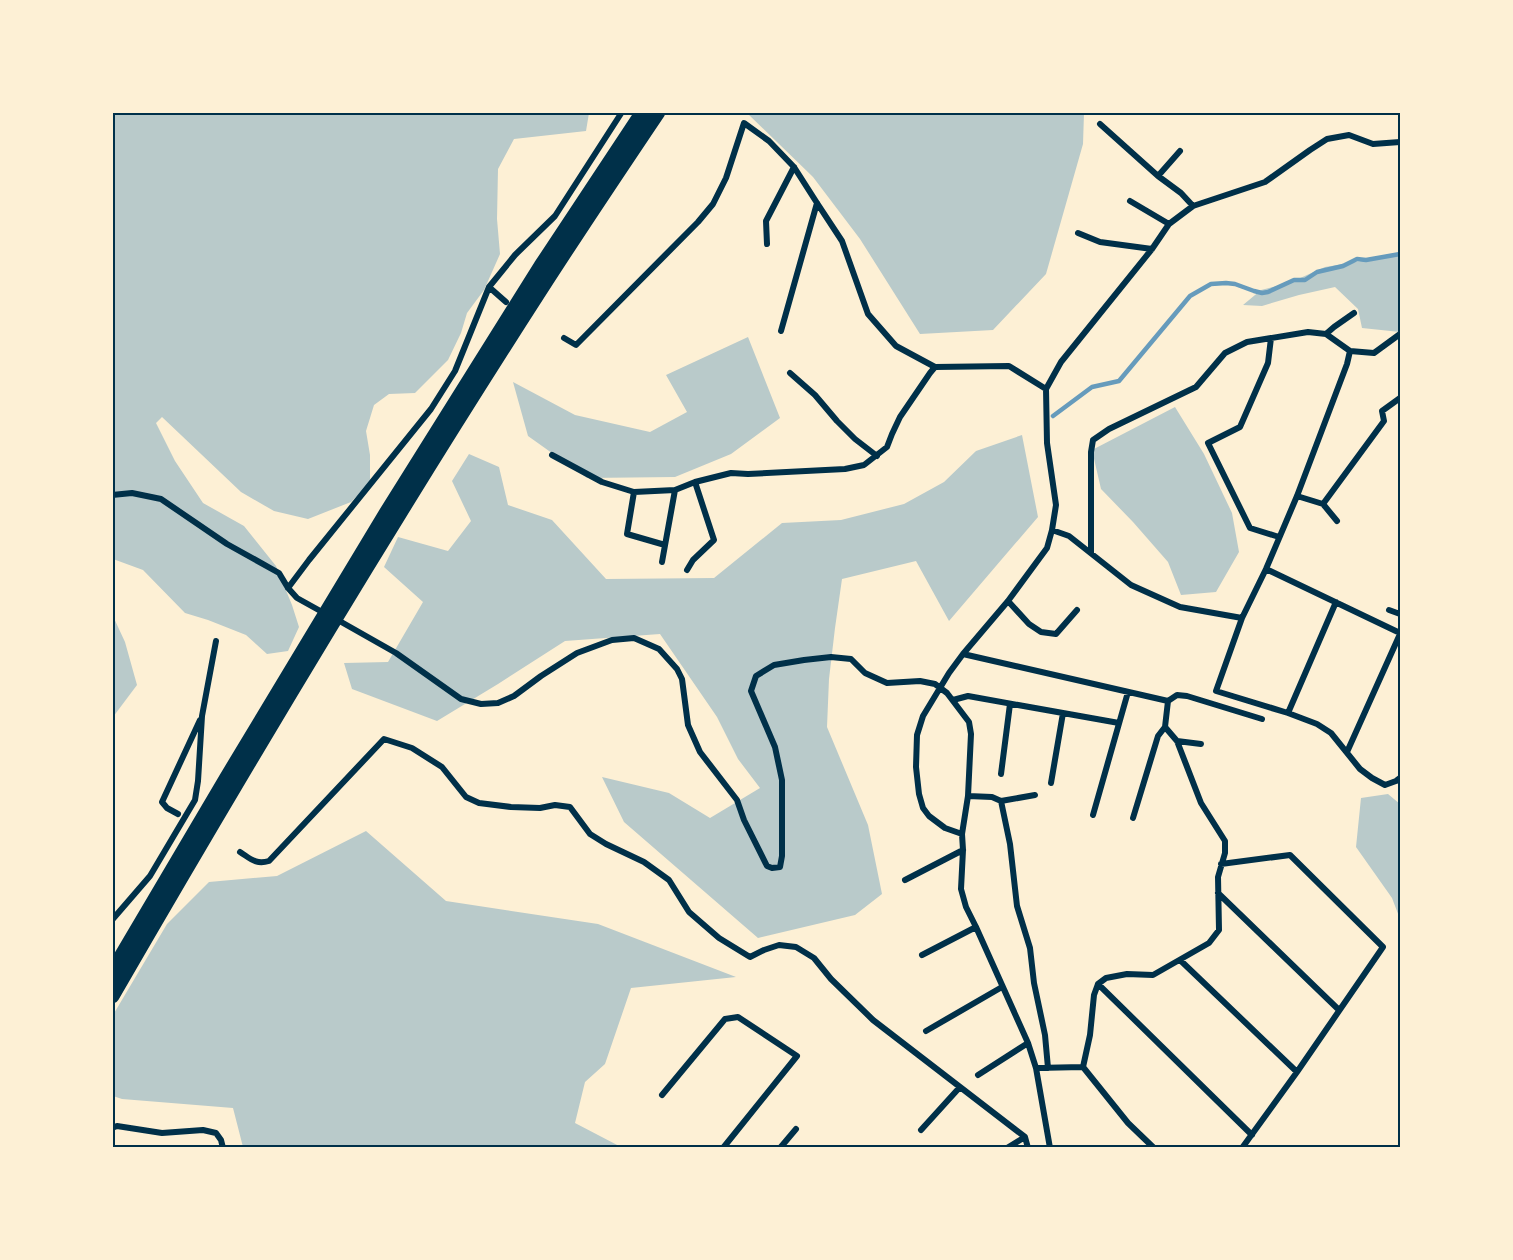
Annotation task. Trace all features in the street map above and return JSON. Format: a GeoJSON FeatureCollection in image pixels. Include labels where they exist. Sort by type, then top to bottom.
{"type":"FeatureCollection","features":[{"type":"Feature","properties":{"kind":"highway"},"geometry":{"type":"LineString","coordinates":[[112,972],[386,515],[541,266],[643,112]]}},
{"type":"Feature","properties":{"kind":"highway"},"geometry":{"type":"LineString","coordinates":[[112,996],[366,568],[537,295],[658,112]]}},
{"type":"Feature","properties":{"kind":"street"},"geometry":{"type":"LineString","coordinates":[[288,588],[431,409],[455,371],[489,287],[515,255],[555,216],[622,112]]}},
{"type":"Feature","properties":{"kind":"street"},"geometry":{"type":"LineString","coordinates":[[564,338],[576,345],[714,204],[726,178],[744,123],[769,141],[794,167],[842,241],[868,314],[896,346],[936,367],[1009,366],[1046,389]]}},
{"type":"Feature","properties":{"kind":"street"},"geometry":{"type":"LineString","coordinates":[[1100,124],[1158,176],[1181,193],[1193,206]]}},
{"type":"Feature","properties":{"kind":"street"},"geometry":{"type":"LineString","coordinates":[[962,834],[945,828],[928,816],[923,808],[916,767],[917,735],[923,716],[949,673],[1008,601],[1047,548],[1056,505],[1047,443],[1046,389],[1061,362],[1152,249],[1169,224],[1193,206],[1265,182],[1327,139],[1348,135],[1373,144],[1401,142]]}},
{"type":"Feature","properties":{"kind":"street"},"geometry":{"type":"LineString","coordinates":[[1158,176],[1180,151]]}},
{"type":"Feature","properties":{"kind":"street"},"geometry":{"type":"LineString","coordinates":[[767,244],[766,221],[794,167]]}},
{"type":"Feature","properties":{"kind":"street"},"geometry":{"type":"LineString","coordinates":[[1130,201],[1169,224]]}},
{"type":"Feature","properties":{"kind":"street"},"geometry":{"type":"LineString","coordinates":[[781,331],[817,203]]}},
{"type":"Feature","properties":{"kind":"street"},"geometry":{"type":"LineString","coordinates":[[1078,233],[1100,242],[1152,249]]}},
{"type":"Feature","properties":{"kind":"street"},"geometry":{"type":"LineString","coordinates":[[489,287],[506,302]]}},
{"type":"Feature","properties":{"kind":"street"},"geometry":{"type":"LineString","coordinates":[[1326,334],[1354,313]]}},
{"type":"Feature","properties":{"kind":"street"},"geometry":{"type":"LineString","coordinates":[[1091,553],[1093,440],[1109,429],[1196,387],[1225,353],[1247,342],[1308,332],[1326,334],[1350,351],[1374,353],[1401,334]]}},
{"type":"Feature","properties":{"kind":"street"},"geometry":{"type":"LineString","coordinates":[[1271,338],[1268,363],[1240,427],[1208,443],[1250,528],[1279,537]]}},
{"type":"Feature","properties":{"kind":"street"},"geometry":{"type":"LineString","coordinates":[[1350,351],[1297,496],[1242,618],[1216,691],[1317,724],[1331,734],[1360,769],[1385,785],[1401,778]]}},
{"type":"Feature","properties":{"kind":"street"},"geometry":{"type":"LineString","coordinates":[[552,455],[602,482],[634,492],[675,490],[695,482],[731,473],[845,469],[864,465],[887,447],[900,417],[936,367]]}},
{"type":"Feature","properties":{"kind":"street"},"geometry":{"type":"LineString","coordinates":[[790,374],[816,395],[855,439],[877,456]]}},
{"type":"Feature","properties":{"kind":"street"},"geometry":{"type":"LineString","coordinates":[[1323,504],[1384,421],[1382,411],[1401,398]]}},
{"type":"Feature","properties":{"kind":"street"},"geometry":{"type":"LineString","coordinates":[[687,570],[693,560],[714,540],[695,482]]}},
{"type":"Feature","properties":{"kind":"street"},"geometry":{"type":"LineString","coordinates":[[662,562],[675,490]]}},
{"type":"Feature","properties":{"kind":"street"},"geometry":{"type":"LineString","coordinates":[[634,492],[627,534],[665,545]]}},
{"type":"Feature","properties":{"kind":"street"},"geometry":{"type":"LineString","coordinates":[[112,495],[132,494],[161,499],[227,544],[279,573],[297,598],[396,653],[461,699],[481,704],[498,703],[514,696],[577,653],[612,640],[634,638],[659,649],[677,669],[682,679],[688,725],[700,752],[737,800],[744,820],[767,866],[772,868],[780,867],[782,856],[782,780],[775,747],[751,691],[756,676],[774,665],[831,657],[851,659],[865,672],[886,683],[920,681],[935,684],[947,693],[969,722],[971,734],[968,796],[962,834],[961,889],[966,908],[1028,1043],[1036,1068],[1050,1148]]}},
{"type":"Feature","properties":{"kind":"street"},"geometry":{"type":"LineString","coordinates":[[1297,496],[1323,504],[1337,521]]}},
{"type":"Feature","properties":{"kind":"street"},"geometry":{"type":"LineString","coordinates":[[1052,530],[1069,536],[1131,585],[1180,607],[1242,618]]}},
{"type":"Feature","properties":{"kind":"street"},"geometry":{"type":"LineString","coordinates":[[1266,569],[1401,634],[1347,752]]}},
{"type":"Feature","properties":{"kind":"street"},"geometry":{"type":"LineString","coordinates":[[1008,601],[1029,624],[1041,632],[1056,634],[1077,610]]}},
{"type":"Feature","properties":{"kind":"street"},"geometry":{"type":"LineString","coordinates":[[1288,713],[1336,602]]}},
{"type":"Feature","properties":{"kind":"street"},"geometry":{"type":"LineString","coordinates":[[1389,610],[1401,614]]}},
{"type":"Feature","properties":{"kind":"street"},"geometry":{"type":"LineString","coordinates":[[112,920],[150,876],[195,800],[202,716],[216,641]]}},
{"type":"Feature","properties":{"kind":"street"},"geometry":{"type":"LineString","coordinates":[[963,654],[1168,701]]}},
{"type":"Feature","properties":{"kind":"street"},"geometry":{"type":"LineString","coordinates":[[1093,815],[1128,692]]}},
{"type":"Feature","properties":{"kind":"street"},"geometry":{"type":"LineString","coordinates":[[1133,818],[1158,736],[1165,727],[1168,701],[1177,694],[1262,719]]}},
{"type":"Feature","properties":{"kind":"street"},"geometry":{"type":"LineString","coordinates":[[953,700],[968,696],[1119,723]]}},
{"type":"Feature","properties":{"kind":"street"},"geometry":{"type":"LineString","coordinates":[[1001,774],[1010,704]]}},
{"type":"Feature","properties":{"kind":"street"},"geometry":{"type":"LineString","coordinates":[[1051,783],[1063,712]]}},
{"type":"Feature","properties":{"kind":"street"},"geometry":{"type":"LineString","coordinates":[[178,814],[162,802],[202,716]]}},
{"type":"Feature","properties":{"kind":"street"},"geometry":{"type":"LineString","coordinates":[[1083,1067],[1090,1035],[1094,995],[1098,984],[1106,978],[1127,974],[1153,975],[1209,944],[1219,930],[1218,877],[1225,853],[1225,841],[1201,803],[1177,741],[1165,727]]}},
{"type":"Feature","properties":{"kind":"street"},"geometry":{"type":"LineString","coordinates":[[240,852],[255,861],[262,863],[269,861],[384,739],[412,748],[442,767],[466,797],[479,804],[540,808],[555,805],[570,807],[590,834],[644,862],[669,880],[689,912],[719,938],[750,957],[779,945],[796,947],[814,958],[831,979],[873,1020],[1025,1137],[1028,1148]]}},
{"type":"Feature","properties":{"kind":"street"},"geometry":{"type":"LineString","coordinates":[[1177,741],[1201,744]]}},
{"type":"Feature","properties":{"kind":"street"},"geometry":{"type":"LineString","coordinates":[[968,796],[992,797],[1001,801],[1035,795]]}},
{"type":"Feature","properties":{"kind":"street"},"geometry":{"type":"LineString","coordinates":[[1001,801],[1010,844],[1017,906],[1030,948],[1034,983],[1045,1035],[1048,1068]]}},
{"type":"Feature","properties":{"kind":"street"},"geometry":{"type":"LineString","coordinates":[[905,880],[963,850]]}},
{"type":"Feature","properties":{"kind":"street"},"geometry":{"type":"LineString","coordinates":[[1221,864],[1290,855],[1383,947],[1242,1148]]}},
{"type":"Feature","properties":{"kind":"street"},"geometry":{"type":"LineString","coordinates":[[1218,893],[1339,1010]]}},
{"type":"Feature","properties":{"kind":"street"},"geometry":{"type":"LineString","coordinates":[[922,955],[976,927]]}},
{"type":"Feature","properties":{"kind":"street"},"geometry":{"type":"LineString","coordinates":[[1180,960],[1296,1072]]}},
{"type":"Feature","properties":{"kind":"street"},"geometry":{"type":"LineString","coordinates":[[1098,984],[1252,1135]]}},
{"type":"Feature","properties":{"kind":"street"},"geometry":{"type":"LineString","coordinates":[[926,1031],[1002,987]]}},
{"type":"Feature","properties":{"kind":"street"},"geometry":{"type":"LineString","coordinates":[[662,1095],[725,1019],[738,1017],[797,1056],[723,1148]]}},
{"type":"Feature","properties":{"kind":"street"},"geometry":{"type":"LineString","coordinates":[[978,1075],[1028,1043]]}},
{"type":"Feature","properties":{"kind":"street"},"geometry":{"type":"LineString","coordinates":[[1036,1068],[1083,1067]]}},
{"type":"Feature","properties":{"kind":"street"},"geometry":{"type":"LineString","coordinates":[[1083,1067],[1128,1123],[1154,1148]]}},
{"type":"Feature","properties":{"kind":"street"},"geometry":{"type":"LineString","coordinates":[[921,1130],[960,1087]]}},
{"type":"Feature","properties":{"kind":"street"},"geometry":{"type":"LineString","coordinates":[[112,1128],[117,1126],[162,1133],[203,1130],[216,1133],[223,1148]]}},
{"type":"Feature","properties":{"kind":"street"},"geometry":{"type":"LineString","coordinates":[[780,1148],[796,1129]]}},
{"type":"Feature","properties":{"kind":"street"},"geometry":{"type":"LineString","coordinates":[[1007,1148],[1025,1137]]}},
{"type":"Feature","properties":{"kind":"shaded area"},"geometry":{"type":"Polygon","coordinates":[[[113,113],[589,113],[586,131],[514,139],[498,169],[497,219],[500,254],[484,290],[467,313],[461,333],[448,360],[415,393],[389,394],[374,405],[366,431],[370,455],[370,483],[351,502],[308,519],[274,511],[241,492],[162,417],[156,423],[175,461],[203,503],[244,526],[276,566],[299,627],[288,651],[267,654],[246,635],[185,613],[143,570],[113,559],[113,113]]]}},
{"type":"Feature","properties":{"kind":"shaded area"},"geometry":{"type":"Polygon","coordinates":[[[747,113],[1084,113],[1083,144],[1046,274],[993,330],[920,334],[860,239],[813,177],[747,113]]]}},
{"type":"Feature","properties":{"kind":"shaded area"},"geometry":{"type":"Polygon","coordinates":[[[1400,255],[1400,332],[1362,328],[1358,309],[1335,287],[1262,306],[1243,305],[1261,290],[1289,283],[1325,267],[1400,255]]]}},
{"type":"Feature","properties":{"kind":"shaded area"},"geometry":{"type":"Polygon","coordinates":[[[748,337],[780,418],[731,454],[675,477],[587,478],[528,436],[513,382],[575,415],[650,432],[687,412],[666,375],[748,337]]]}},
{"type":"Feature","properties":{"kind":"shaded area"},"geometry":{"type":"Polygon","coordinates":[[[1175,407],[1204,454],[1232,513],[1239,552],[1216,592],[1181,595],[1168,562],[1101,489],[1092,450],[1175,407]]]}},
{"type":"Feature","properties":{"kind":"shaded area"},"geometry":{"type":"Polygon","coordinates":[[[1022,435],[1038,517],[949,621],[916,561],[842,579],[829,679],[827,727],[868,825],[882,894],[855,915],[758,938],[624,822],[602,777],[669,793],[710,818],[760,788],[738,759],[717,717],[660,634],[565,641],[437,721],[352,689],[344,663],[388,662],[423,602],[384,567],[398,537],[448,551],[471,521],[452,481],[469,454],[499,467],[508,505],[552,520],[606,579],[714,578],[782,523],[841,520],[904,504],[944,482],[976,451],[1022,435]]]}},
{"type":"Feature","properties":{"kind":"shaded area"},"geometry":{"type":"Polygon","coordinates":[[[112,614],[125,642],[137,685],[113,717],[112,614]]]}},
{"type":"Feature","properties":{"kind":"shaded area"},"geometry":{"type":"Polygon","coordinates":[[[1388,794],[1400,804],[1400,919],[1392,898],[1356,847],[1361,798],[1388,794]]]}},
{"type":"Feature","properties":{"kind":"shaded area"},"geometry":{"type":"Polygon","coordinates":[[[366,831],[446,901],[598,924],[736,977],[631,988],[605,1064],[585,1082],[575,1123],[621,1147],[243,1147],[233,1108],[122,1099],[113,1096],[113,1015],[167,924],[209,882],[277,876],[366,831]]]}},
{"type":"Feature","properties":{"kind":"waterway"},"geometry":{"type":"LineString","coordinates":[[1053,416],[1092,387],[1119,381],[1190,296],[1211,284],[1235,284],[1262,293],[1294,280],[1305,280],[1317,272],[1343,266],[1357,259],[1366,260],[1400,254]]}}]}
